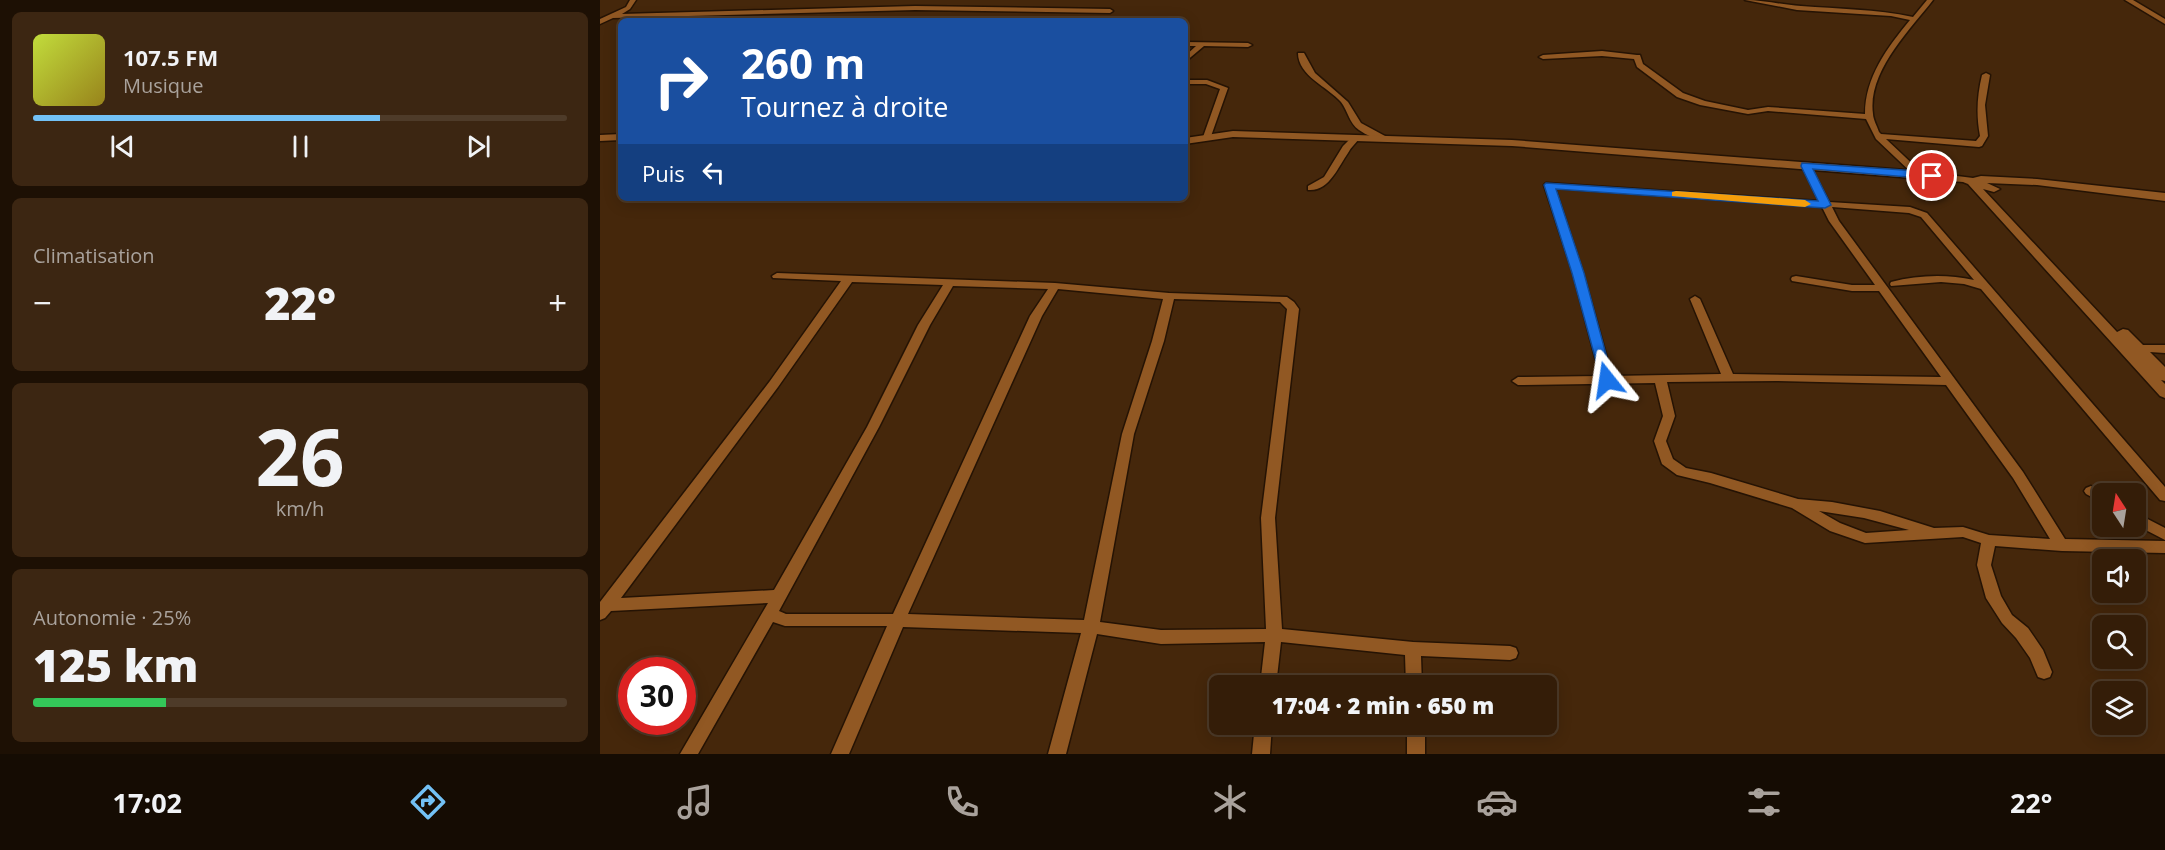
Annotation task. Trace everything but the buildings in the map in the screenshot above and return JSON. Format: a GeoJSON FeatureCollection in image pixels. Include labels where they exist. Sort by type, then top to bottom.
{"type":"FeatureCollection","features":[{"type":"Feature","properties":{"kind":"street"},"geometry":{"type":"LineString","coordinates":[[600,22],[628,8],[633,0]]}},
{"type":"Feature","properties":{"kind":"street"},"geometry":{"type":"LineString","coordinates":[[1748,0],[1797,8],[1891,14],[1915,20]]}},
{"type":"Feature","properties":{"kind":"street"},"geometry":{"type":"LineString","coordinates":[[1918,174],[1879,136],[1870,117],[1868,104],[1874,79],[1887,53],[1930,0]]}},
{"type":"Feature","properties":{"kind":"street"},"geometry":{"type":"LineString","coordinates":[[2128,0],[2165,22]]}},
{"type":"Feature","properties":{"kind":"street"},"geometry":{"type":"LineString","coordinates":[[612,16],[915,8],[1108,8],[1106,18]]}},
{"type":"Feature","properties":{"kind":"street"},"geometry":{"type":"LineString","coordinates":[[1188,44],[1248,45]]}},
{"type":"Feature","properties":{"kind":"street"},"geometry":{"type":"LineString","coordinates":[[1188,57],[1202,44]]}},
{"type":"Feature","properties":{"kind":"street"},"geometry":{"type":"LineString","coordinates":[[1542,57],[1584,53],[1627,54],[1637,57],[1640,65],[1680,95],[1703,104],[1748,112],[1776,109],[1870,117]]}},
{"type":"Feature","properties":{"kind":"street"},"geometry":{"type":"LineString","coordinates":[[1301,55],[1303,63],[1311,74],[1342,99],[1354,121],[1361,128],[1382,138]]}},
{"type":"Feature","properties":{"kind":"street"},"geometry":{"type":"LineString","coordinates":[[1879,136],[1980,144],[1984,136],[1981,120],[1982,93],[1986,75]]}},
{"type":"Feature","properties":{"kind":"street"},"geometry":{"type":"LineString","coordinates":[[1188,82],[1207,82],[1224,88],[1207,137]]}},
{"type":"Feature","properties":{"kind":"street"},"geometry":{"type":"LineString","coordinates":[[1188,140],[1233,134],[1512,143],[1918,174],[1974,182],[1994,189],[2009,186],[2041,188],[2165,203]]}},
{"type":"Feature","properties":{"kind":"street"},"geometry":{"type":"LineString","coordinates":[[600,138],[618,136]]}},
{"type":"Feature","properties":{"kind":"street"},"geometry":{"type":"LineString","coordinates":[[1311,188],[1327,179],[1346,148],[1356,138]]}},
{"type":"Feature","properties":{"kind":"street"},"geometry":{"type":"LineString","coordinates":[[1806,166],[1834,221],[1890,286],[1951,381],[2018,475],[2062,546]]}},
{"type":"Feature","properties":{"kind":"street"},"geometry":{"type":"LineString","coordinates":[[1974,182],[1989,179],[2037,182],[2165,197]]}},
{"type":"Feature","properties":{"kind":"street"},"geometry":{"type":"LineString","coordinates":[[1974,182],[1976,190],[2165,393]]}},
{"type":"Feature","properties":{"kind":"street"},"geometry":{"type":"LineString","coordinates":[[1607,380],[1578,273],[1549,185],[1918,212],[1924,215],[1988,288],[2165,496]]}},
{"type":"Feature","properties":{"kind":"street"},"geometry":{"type":"LineString","coordinates":[[1994,189],[1995,195],[2071,279],[2165,376]]}},
{"type":"Feature","properties":{"kind":"street"},"geometry":{"type":"LineString","coordinates":[[777,276],[1055,286],[1169,296],[1283,299],[1290,304],[1293,309],[1268,518],[1274,635],[1269,675]]}},
{"type":"Feature","properties":{"kind":"street"},"geometry":{"type":"LineString","coordinates":[[603,609],[774,384],[849,278]]}},
{"type":"Feature","properties":{"kind":"street"},"geometry":{"type":"LineString","coordinates":[[1796,279],[1852,288],[1890,286],[1924,278],[1954,278],[1988,288]]}},
{"type":"Feature","properties":{"kind":"street"},"geometry":{"type":"LineString","coordinates":[[689,754],[878,418],[924,325],[950,282]]}},
{"type":"Feature","properties":{"kind":"street"},"geometry":{"type":"LineString","coordinates":[[840,754],[1036,316],[1055,286]]}},
{"type":"Feature","properties":{"kind":"street"},"geometry":{"type":"LineString","coordinates":[[1057,754],[1091,627],[1128,434],[1158,341],[1169,296]]}},
{"type":"Feature","properties":{"kind":"street"},"geometry":{"type":"LineString","coordinates":[[1695,298],[1729,378]]}},
{"type":"Feature","properties":{"kind":"street"},"geometry":{"type":"LineString","coordinates":[[2138,349],[2165,349]]}},
{"type":"Feature","properties":{"kind":"street"},"geometry":{"type":"LineString","coordinates":[[1518,381],[1729,378],[1951,381]]}},
{"type":"Feature","properties":{"kind":"street"},"geometry":{"type":"LineString","coordinates":[[1660,379],[1669,416],[1660,441],[1667,461],[1682,472],[1711,478],[1797,504],[1826,505],[1869,513],[1934,533]]}},
{"type":"Feature","properties":{"kind":"street"},"geometry":{"type":"LineString","coordinates":[[1797,504],[1835,528],[1865,538],[1963,532],[1989,540],[2062,546],[2165,547]]}},
{"type":"Feature","properties":{"kind":"street"},"geometry":{"type":"LineString","coordinates":[[2146,524],[2165,535]]}},
{"type":"Feature","properties":{"kind":"street"},"geometry":{"type":"LineString","coordinates":[[1989,540],[1984,565],[1994,598],[2007,619],[2022,633],[2037,655],[2044,672]]}},
{"type":"Feature","properties":{"kind":"street"},"geometry":{"type":"LineString","coordinates":[[603,609],[779,596]]}},
{"type":"Feature","properties":{"kind":"street"},"geometry":{"type":"LineString","coordinates":[[771,611],[785,620],[898,620],[1091,627],[1161,637],[1274,635],[1413,649],[1510,653]]}},
{"type":"Feature","properties":{"kind":"street"},"geometry":{"type":"LineString","coordinates":[[1413,649],[1414,675]]}},
{"type":"Feature","properties":{"kind":"street"},"geometry":{"type":"LineString","coordinates":[[1261,754],[1263,735]]}},
{"type":"Feature","properties":{"kind":"street"},"geometry":{"type":"LineString","coordinates":[[1416,735],[1416,754]]}},
{"type":"Feature","properties":{"kind":"slow traffic"},"geometry":{"type":"LineString","coordinates":[[1676,194],[1805,204]]}},
{"type":"Feature","properties":{"kind":"route"},"geometry":{"type":"LineString","coordinates":[[1607,380],[1578,273],[1549,185],[1825,205],[1806,166],[1932,176]]}}]}
